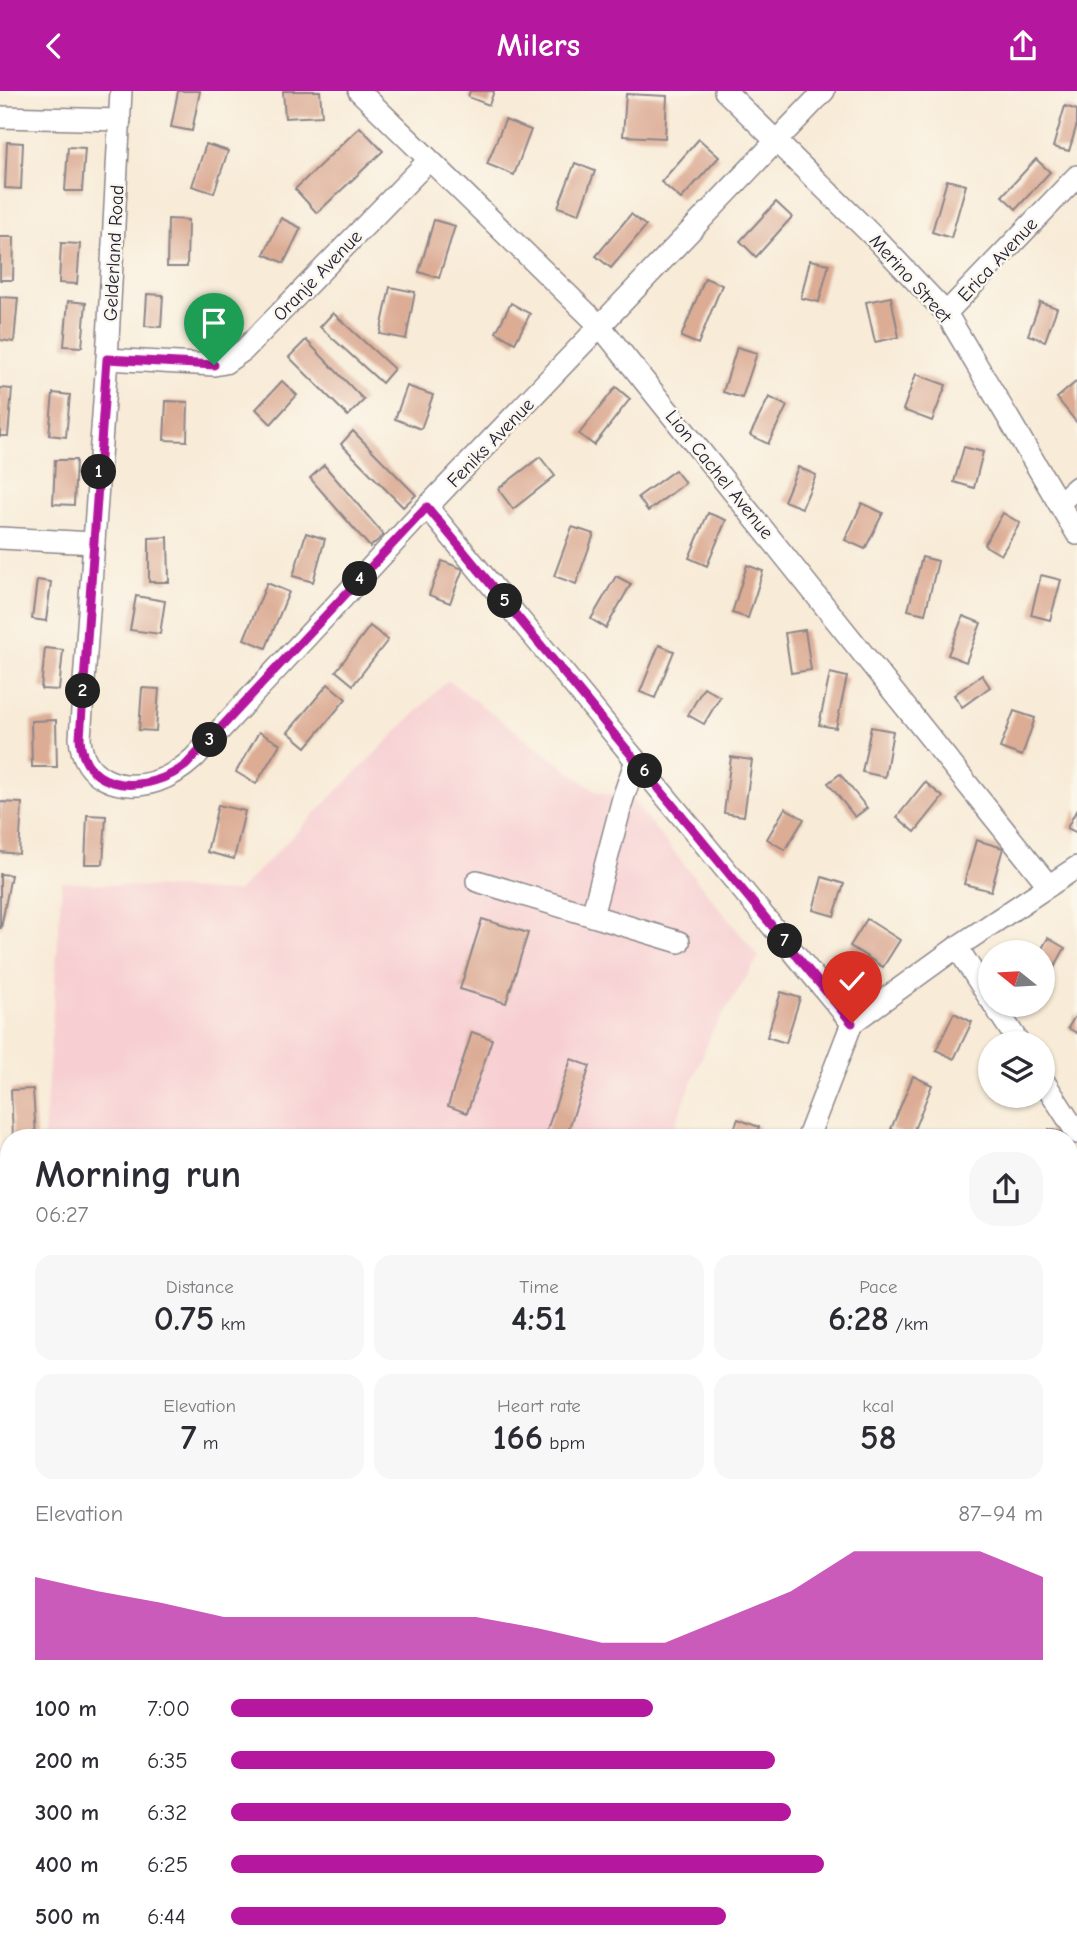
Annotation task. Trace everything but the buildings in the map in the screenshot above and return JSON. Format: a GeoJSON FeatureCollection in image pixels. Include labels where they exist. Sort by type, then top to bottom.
{"type":"FeatureCollection","features":[{"type":"Feature","properties":{"kind":"street","name":"Gelderland Road"},"geometry":{"type":"LineString","coordinates":[[107,780],[97,776],[89,768],[82,756],[80,738],[107,359],[121,91]]}},
{"type":"Feature","properties":{"kind":"street","name":"Lion Cachel Avenue"},"geometry":{"type":"LineString","coordinates":[[359,91],[601,327],[1049,886]]}},
{"type":"Feature","properties":{"kind":"street","name":"Feniks Avenue"},"geometry":{"type":"LineString","coordinates":[[107,780],[149,783],[176,773],[186,765],[427,507],[824,91]]}},
{"type":"Feature","properties":{"kind":"street","name":"Merino Street"},"geometry":{"type":"LineString","coordinates":[[730,93],[946,313],[1077,534]]}},
{"type":"Feature","properties":{"kind":"street"},"geometry":{"type":"LineString","coordinates":[[0,117],[120,120]]}},
{"type":"Feature","properties":{"kind":"street","name":"Oranje Avenue"},"geometry":{"type":"LineString","coordinates":[[107,359],[214,365],[234,358],[429,160]]}},
{"type":"Feature","properties":{"kind":"street","name":"Erica Avenue"},"geometry":{"type":"LineString","coordinates":[[946,313],[1077,176]]}},
{"type":"Feature","properties":{"kind":"street"},"geometry":{"type":"LineString","coordinates":[[1059,503],[1077,487]]}},
{"type":"Feature","properties":{"kind":"street"},"geometry":{"type":"LineString","coordinates":[[427,507],[852,1023]]}},
{"type":"Feature","properties":{"kind":"street"},"geometry":{"type":"LineString","coordinates":[[0,538],[94,543]]}},
{"type":"Feature","properties":{"kind":"street"},"geometry":{"type":"LineString","coordinates":[[592,916],[635,760]]}},
{"type":"Feature","properties":{"kind":"street"},"geometry":{"type":"LineString","coordinates":[[811,1129],[852,1023],[957,947],[1077,867]]}},
{"type":"Feature","properties":{"kind":"street"},"geometry":{"type":"LineString","coordinates":[[477,881],[679,942]]}},
{"type":"Feature","properties":{"kind":"street"},"geometry":{"type":"LineString","coordinates":[[957,947],[978,980]]}},
{"type":"Feature","properties":{"kind":"street"},"geometry":{"type":"LineString","coordinates":[[1055,1099],[1074,1129]]}},
{"type":"Feature","properties":{"kind":"shaded area"},"geometry":{"type":"Polygon","coordinates":[[[448,680],[595,791],[631,799],[759,957],[712,1032],[673,1129],[45,1129],[62,882],[237,892],[448,680]]]}},
{"type":"Feature","properties":{"kind":"route"},"geometry":{"type":"LineString","coordinates":[[214,365],[107,359],[80,738],[82,756],[89,768],[97,776],[107,780],[137,784],[158,781],[176,773],[194,758],[427,507],[852,1023]]}}]}
